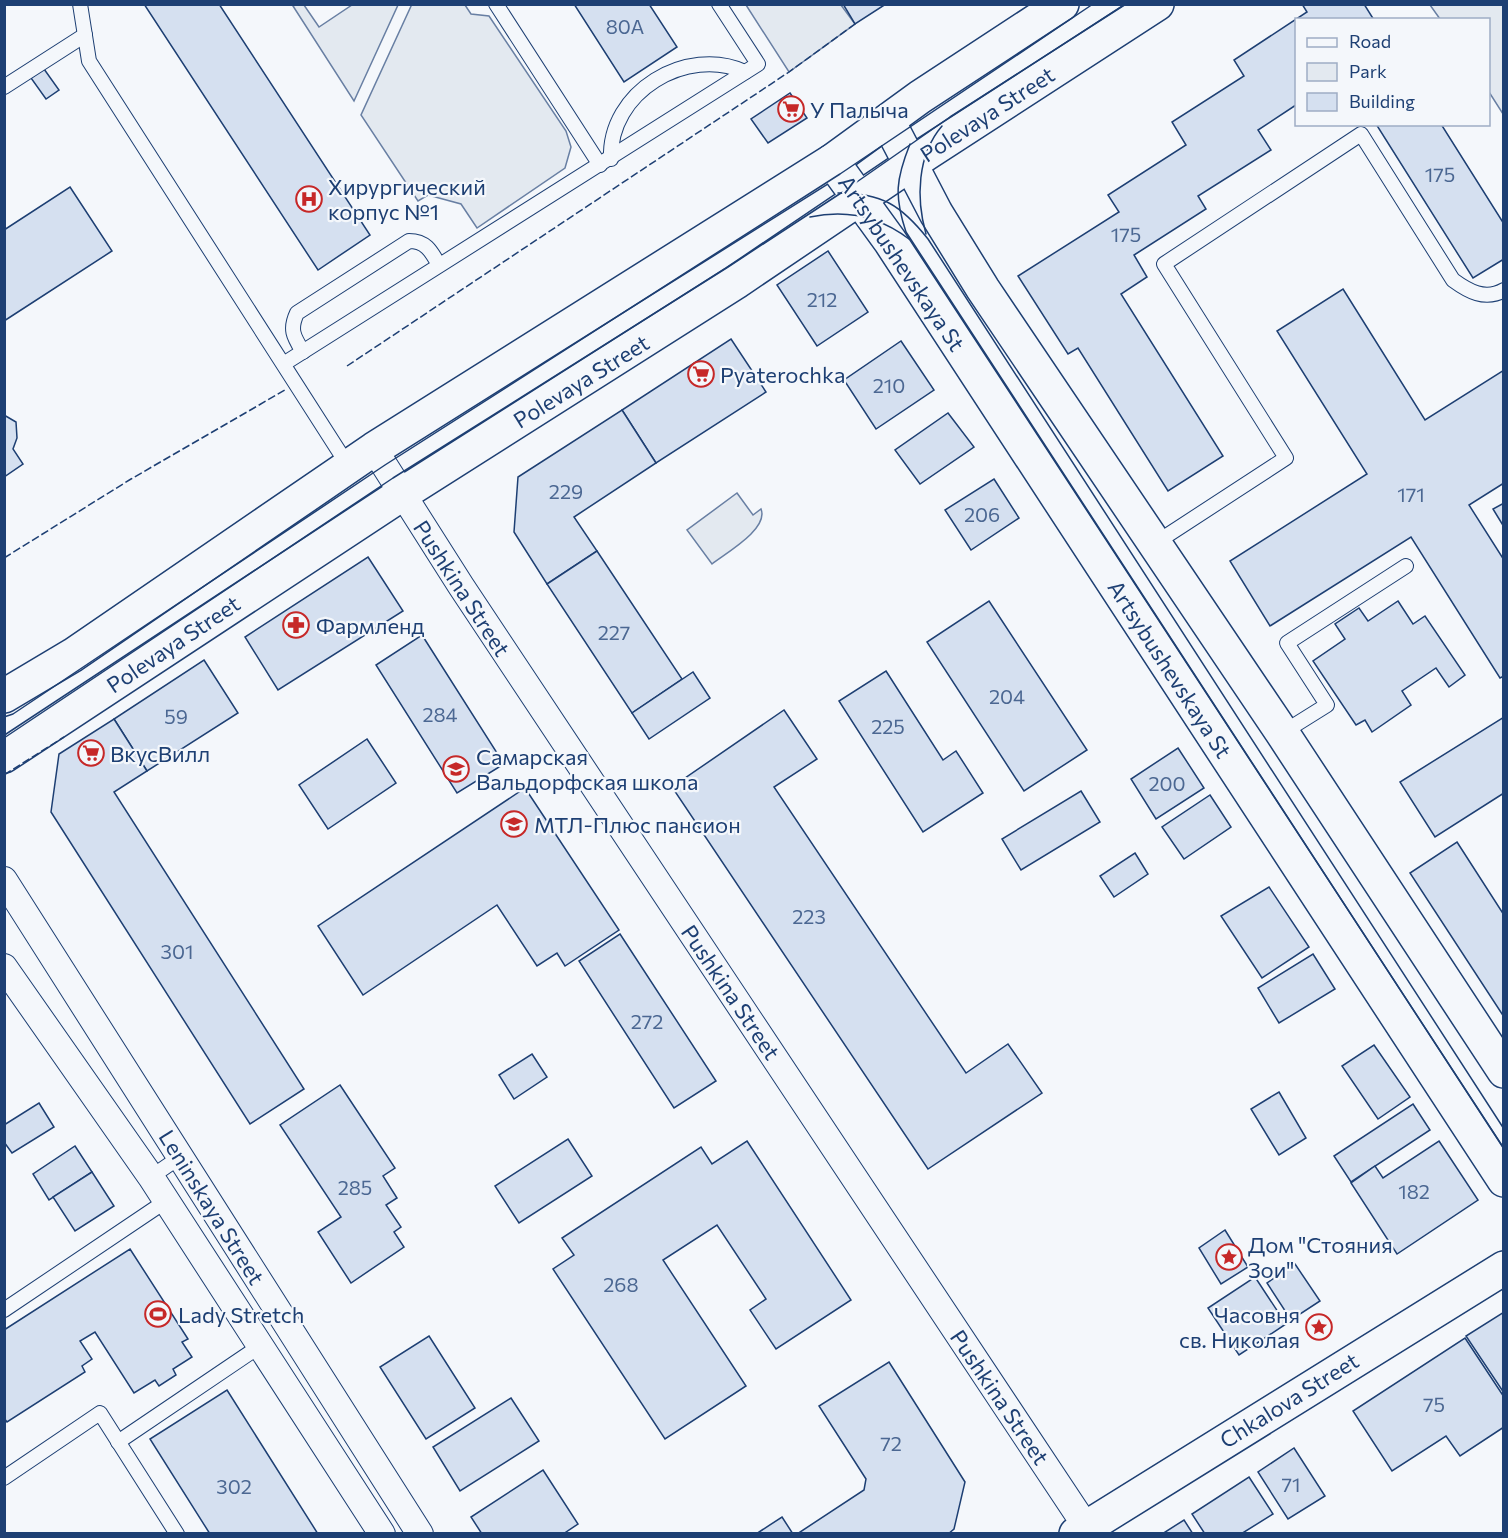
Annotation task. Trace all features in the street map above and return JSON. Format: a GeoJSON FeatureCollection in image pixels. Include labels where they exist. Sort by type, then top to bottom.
{"type":"FeatureCollection","features":[{"type":"Feature","properties":{"kind":"main road","name":"Polevaya Street"},"geometry":{"type":"LineString","coordinates":[[4,696],[73,655],[362,458],[832,161],[1062,4]]}},
{"type":"Feature","properties":{"kind":"main road","name":"Polevaya Street"},"geometry":{"type":"LineString","coordinates":[[4,756],[402,494],[736,282],[912,163],[1157,4]]}},
{"type":"Feature","properties":{"kind":"main road"},"geometry":{"type":"LineString","coordinates":[[888,121],[912,163],[936,213],[983,289],[1281,731],[1503,1071]]}},
{"type":"Feature","properties":{"kind":"main road","name":"Artsybushevskaya St"},"geometry":{"type":"LineString","coordinates":[[832,161],[897,251],[1503,1180]]}},
{"type":"Feature","properties":{"kind":"main road","name":"Chkalova Street"},"geometry":{"type":"LineString","coordinates":[[1084,1531],[1503,1268]]}},
{"type":"Feature","properties":{"kind":"street","name":"Pushkina Street"},"geometry":{"type":"LineString","coordinates":[[362,458],[402,494],[1084,1531]]}},
{"type":"Feature","properties":{"kind":"street","name":"Leninskaya Street"},"geometry":{"type":"LineString","coordinates":[[4,880],[420,1533]]}},
{"type":"Feature","properties":{"kind":"street","name":"Leninskaya Street"},"geometry":{"type":"LineString","coordinates":[[4,967],[151,1178],[382,1533]]}},
{"type":"Feature","properties":{"kind":"lane"},"geometry":{"type":"LineString","coordinates":[[80,4],[89,61],[285,363],[362,458]]}},
{"type":"Feature","properties":{"kind":"lane"},"geometry":{"type":"LineString","coordinates":[[496,4],[605,162]]}},
{"type":"Feature","properties":{"kind":"lane"},"geometry":{"type":"LineString","coordinates":[[285,363],[758,64],[719,4]]}},
{"type":"Feature","properties":{"kind":"lane"},"geometry":{"type":"LineString","coordinates":[[4,87],[85,35]]}},
{"type":"Feature","properties":{"kind":"lane"},"geometry":{"type":"LineString","coordinates":[[605,162],[620,117],[640,90],[668,71],[701,63],[734,67],[746,72]]}},
{"type":"Feature","properties":{"kind":"lane"},"geometry":{"type":"LineString","coordinates":[[1154,544],[1286,458],[1164,264],[1360,134],[1453,280],[1470,293],[1496,294],[1503,290]]}},
{"type":"Feature","properties":{"kind":"lane"},"geometry":{"type":"LineString","coordinates":[[303,352],[292,334],[292,323],[297,314],[409,242],[419,241],[428,247],[440,264]]}},
{"type":"Feature","properties":{"kind":"lane"},"geometry":{"type":"LineString","coordinates":[[1281,731],[1327,705],[1287,643],[1406,566]]}},
{"type":"Feature","properties":{"kind":"lane"},"geometry":{"type":"LineString","coordinates":[[151,1178],[180,1157]]}},
{"type":"Feature","properties":{"kind":"lane"},"geometry":{"type":"LineString","coordinates":[[4,1310],[166,1201]]}},
{"type":"Feature","properties":{"kind":"lane"},"geometry":{"type":"LineString","coordinates":[[118,1442],[260,1346]]}},
{"type":"Feature","properties":{"kind":"lane"},"geometry":{"type":"LineString","coordinates":[[4,1478],[100,1413],[177,1533]]}},
{"type":"Feature","properties":{"kind":"green space"},"geometry":{"type":"Polygon","coordinates":[[[412,4],[465,5],[471,14],[489,16],[566,131],[571,147],[565,168],[477,228],[461,204],[428,195],[418,201],[361,115],[412,4]]]}},
{"type":"Feature","properties":{"kind":"green space"},"geometry":{"type":"Polygon","coordinates":[[[304,5],[319,27],[352,5],[398,5],[354,101],[293,6],[304,5]]]}},
{"type":"Feature","properties":{"kind":"green space"},"geometry":{"type":"Polygon","coordinates":[[[746,5],[841,5],[855,24],[789,72],[746,5]]]}},
{"type":"Feature","properties":{"kind":"green space"},"geometry":{"type":"Polygon","coordinates":[[[1430,5],[1503,5],[1503,114],[1490,94],[1490,18],[1439,18],[1430,5]]]}},
{"type":"Feature","properties":{"kind":"green space"},"geometry":{"type":"Polygon","coordinates":[[[737,493],[753,515],[761,509],[762,517],[745,540],[712,564],[687,530],[737,493]]]}},
{"type":"Feature","properties":{"kind":"building"},"geometry":{"type":"Polygon","coordinates":[[[144,4],[219,4],[370,235],[318,270],[144,4]]]}},
{"type":"Feature","properties":{"kind":"building"},"geometry":{"type":"Polygon","coordinates":[[[574,4],[649,4],[677,47],[624,82],[574,4]]]}},
{"type":"Feature","properties":{"kind":"building"},"geometry":{"type":"Polygon","coordinates":[[[843,4],[886,4],[855,24],[843,4]]]}},
{"type":"Feature","properties":{"kind":"building"},"geometry":{"type":"Polygon","coordinates":[[[1302,4],[1364,4],[1373,18],[1298,18],[1307,12],[1302,4]]]}},
{"type":"Feature","properties":{"kind":"building"},"geometry":{"type":"Polygon","coordinates":[[[1295,20],[1295,106],[1258,130],[1271,150],[1198,196],[1206,209],[1134,255],[1147,277],[1121,294],[1223,456],[1168,491],[1078,348],[1068,354],[1018,276],[1119,212],[1108,195],[1186,145],[1172,122],[1244,76],[1234,60],[1295,20]]]}},
{"type":"Feature","properties":{"kind":"building"},"geometry":{"type":"Polygon","coordinates":[[[44,69],[59,90],[46,99],[31,78],[44,69]]]}},
{"type":"Feature","properties":{"kind":"building"},"geometry":{"type":"Polygon","coordinates":[[[790,93],[807,118],[768,143],[751,119],[790,93]]]}},
{"type":"Feature","properties":{"kind":"building"},"geometry":{"type":"Polygon","coordinates":[[[1377,126],[1442,126],[1504,224],[1504,259],[1473,278],[1377,126]]]}},
{"type":"Feature","properties":{"kind":"building"},"geometry":{"type":"Polygon","coordinates":[[[70,187],[112,251],[4,321],[4,230],[70,187]]]}},
{"type":"Feature","properties":{"kind":"building"},"geometry":{"type":"Polygon","coordinates":[[[828,251],[868,312],[817,346],[777,285],[828,251]]]}},
{"type":"Feature","properties":{"kind":"building"},"geometry":{"type":"Polygon","coordinates":[[[1343,289],[1425,420],[1504,370],[1504,483],[1469,505],[1504,560],[1504,676],[1500,678],[1411,537],[1270,626],[1230,561],[1367,474],[1277,331],[1343,289]]]}},
{"type":"Feature","properties":{"kind":"building"},"geometry":{"type":"Polygon","coordinates":[[[731,339],[766,392],[656,463],[622,410],[731,339]]]}},
{"type":"Feature","properties":{"kind":"building"},"geometry":{"type":"Polygon","coordinates":[[[901,341],[934,390],[876,429],[844,380],[901,341]]]}},
{"type":"Feature","properties":{"kind":"building"},"geometry":{"type":"Polygon","coordinates":[[[622,410],[656,463],[574,517],[597,551],[547,584],[514,532],[518,477],[622,410]]]}},
{"type":"Feature","properties":{"kind":"building"},"geometry":{"type":"Polygon","coordinates":[[[948,413],[974,447],[920,484],[895,450],[948,413]]]}},
{"type":"Feature","properties":{"kind":"building"},"geometry":{"type":"Polygon","coordinates":[[[4,415],[16,422],[17,438],[13,449],[23,464],[4,477],[4,415]]]}},
{"type":"Feature","properties":{"kind":"building"},"geometry":{"type":"Polygon","coordinates":[[[994,479],[1019,518],[971,550],[945,510],[994,479]]]}},
{"type":"Feature","properties":{"kind":"building"},"geometry":{"type":"Polygon","coordinates":[[[1504,503],[1504,527],[1493,509],[1504,503]]]}},
{"type":"Feature","properties":{"kind":"building"},"geometry":{"type":"Polygon","coordinates":[[[597,551],[682,679],[632,713],[547,584],[597,551]]]}},
{"type":"Feature","properties":{"kind":"building"},"geometry":{"type":"Polygon","coordinates":[[[368,557],[403,611],[278,690],[245,637],[368,557]]]}},
{"type":"Feature","properties":{"kind":"building"},"geometry":{"type":"Polygon","coordinates":[[[989,601],[1087,750],[1024,791],[927,642],[989,601]]]}},
{"type":"Feature","properties":{"kind":"building"},"geometry":{"type":"Polygon","coordinates":[[[1398,601],[1413,624],[1425,616],[1465,675],[1449,687],[1436,668],[1402,691],[1411,705],[1372,732],[1365,720],[1356,725],[1313,661],[1345,639],[1335,624],[1359,608],[1368,621],[1398,601]]]}},
{"type":"Feature","properties":{"kind":"building"},"geometry":{"type":"Polygon","coordinates":[[[422,635],[504,764],[457,793],[376,665],[422,635]]]}},
{"type":"Feature","properties":{"kind":"building"},"geometry":{"type":"Polygon","coordinates":[[[204,660],[238,713],[147,771],[114,719],[204,660]]]}},
{"type":"Feature","properties":{"kind":"building"},"geometry":{"type":"Polygon","coordinates":[[[886,671],[943,760],[956,751],[983,793],[923,832],[839,701],[886,671]]]}},
{"type":"Feature","properties":{"kind":"building"},"geometry":{"type":"Polygon","coordinates":[[[693,672],[710,698],[649,739],[632,713],[693,672]]]}},
{"type":"Feature","properties":{"kind":"building"},"geometry":{"type":"Polygon","coordinates":[[[784,710],[817,759],[774,787],[966,1073],[1008,1044],[1042,1093],[928,1169],[672,787],[784,710]]]}},
{"type":"Feature","properties":{"kind":"building"},"geometry":{"type":"Polygon","coordinates":[[[1504,717],[1504,793],[1435,837],[1400,782],[1504,717]]]}},
{"type":"Feature","properties":{"kind":"building"},"geometry":{"type":"Polygon","coordinates":[[[114,719],[147,771],[114,792],[304,1089],[250,1124],[51,812],[59,754],[114,719]]]}},
{"type":"Feature","properties":{"kind":"building"},"geometry":{"type":"Polygon","coordinates":[[[367,739],[396,783],[328,829],[299,785],[367,739]]]}},
{"type":"Feature","properties":{"kind":"building"},"geometry":{"type":"Polygon","coordinates":[[[1178,748],[1204,788],[1156,819],[1131,779],[1178,748]]]}},
{"type":"Feature","properties":{"kind":"building"},"geometry":{"type":"Polygon","coordinates":[[[525,788],[619,930],[565,966],[557,953],[537,966],[497,905],[363,995],[318,926],[525,788]]]}},
{"type":"Feature","properties":{"kind":"building"},"geometry":{"type":"Polygon","coordinates":[[[1081,791],[1100,822],[1021,870],[1002,839],[1081,791]]]}},
{"type":"Feature","properties":{"kind":"building"},"geometry":{"type":"Polygon","coordinates":[[[1210,795],[1231,827],[1184,859],[1162,827],[1210,795]]]}},
{"type":"Feature","properties":{"kind":"building"},"geometry":{"type":"Polygon","coordinates":[[[1457,842],[1504,915],[1504,1017],[1410,873],[1457,842]]]}},
{"type":"Feature","properties":{"kind":"building"},"geometry":{"type":"Polygon","coordinates":[[[1135,853],[1148,874],[1114,897],[1100,876],[1135,853]]]}},
{"type":"Feature","properties":{"kind":"building"},"geometry":{"type":"Polygon","coordinates":[[[1269,887],[1309,947],[1262,978],[1221,916],[1269,887]]]}},
{"type":"Feature","properties":{"kind":"building"},"geometry":{"type":"Polygon","coordinates":[[[620,934],[716,1081],[674,1108],[579,961],[620,934]]]}},
{"type":"Feature","properties":{"kind":"building"},"geometry":{"type":"Polygon","coordinates":[[[1313,954],[1335,989],[1279,1023],[1258,988],[1313,954]]]}},
{"type":"Feature","properties":{"kind":"building"},"geometry":{"type":"Polygon","coordinates":[[[1374,1045],[1410,1097],[1378,1119],[1342,1066],[1374,1045]]]}},
{"type":"Feature","properties":{"kind":"building"},"geometry":{"type":"Polygon","coordinates":[[[532,1054],[547,1077],[514,1099],[499,1075],[532,1054]]]}},
{"type":"Feature","properties":{"kind":"building"},"geometry":{"type":"Polygon","coordinates":[[[340,1085],[395,1168],[383,1176],[397,1198],[386,1205],[401,1227],[394,1232],[404,1247],[351,1283],[318,1232],[341,1217],[280,1125],[340,1085]]]}},
{"type":"Feature","properties":{"kind":"building"},"geometry":{"type":"Polygon","coordinates":[[[1279,1092],[1306,1138],[1279,1155],[1251,1109],[1279,1092]]]}},
{"type":"Feature","properties":{"kind":"building"},"geometry":{"type":"Polygon","coordinates":[[[39,1103],[54,1127],[12,1153],[4,1142],[4,1125],[39,1103]]]}},
{"type":"Feature","properties":{"kind":"building"},"geometry":{"type":"Polygon","coordinates":[[[1413,1104],[1430,1130],[1351,1182],[1334,1156],[1413,1104]]]}},
{"type":"Feature","properties":{"kind":"building"},"geometry":{"type":"Polygon","coordinates":[[[568,1139],[592,1176],[519,1223],[495,1186],[568,1139]]]}},
{"type":"Feature","properties":{"kind":"building"},"geometry":{"type":"Polygon","coordinates":[[[747,1141],[851,1300],[776,1349],[750,1310],[766,1299],[717,1225],[663,1260],[746,1386],[665,1439],[553,1269],[574,1255],[562,1238],[701,1147],[712,1164],[747,1141]]]}},
{"type":"Feature","properties":{"kind":"building"},"geometry":{"type":"Polygon","coordinates":[[[1439,1141],[1478,1200],[1397,1254],[1351,1183],[1375,1166],[1383,1178],[1439,1141]]]}},
{"type":"Feature","properties":{"kind":"building"},"geometry":{"type":"Polygon","coordinates":[[[75,1146],[92,1172],[49,1200],[33,1174],[75,1146]]]}},
{"type":"Feature","properties":{"kind":"building"},"geometry":{"type":"Polygon","coordinates":[[[92,1172],[114,1206],[75,1231],[53,1197],[92,1172]]]}},
{"type":"Feature","properties":{"kind":"building"},"geometry":{"type":"Polygon","coordinates":[[[1225,1230],[1248,1267],[1221,1284],[1199,1248],[1225,1230]]]}},
{"type":"Feature","properties":{"kind":"building"},"geometry":{"type":"Polygon","coordinates":[[[130,1249],[188,1339],[182,1342],[192,1357],[173,1369],[176,1375],[159,1386],[155,1380],[134,1393],[95,1332],[80,1341],[92,1359],[82,1366],[85,1372],[7,1422],[4,1418],[4,1330],[130,1249]]]}},
{"type":"Feature","properties":{"kind":"building"},"geometry":{"type":"Polygon","coordinates":[[[1295,1264],[1320,1301],[1291,1320],[1267,1283],[1295,1264]]]}},
{"type":"Feature","properties":{"kind":"building"},"geometry":{"type":"Polygon","coordinates":[[[1255,1277],[1286,1324],[1239,1355],[1208,1308],[1255,1277]]]}},
{"type":"Feature","properties":{"kind":"building"},"geometry":{"type":"Polygon","coordinates":[[[1504,1312],[1504,1393],[1466,1336],[1504,1312]]]}},
{"type":"Feature","properties":{"kind":"building"},"geometry":{"type":"Polygon","coordinates":[[[429,1336],[475,1408],[426,1439],[380,1367],[429,1336]]]}},
{"type":"Feature","properties":{"kind":"building"},"geometry":{"type":"Polygon","coordinates":[[[1465,1338],[1504,1397],[1504,1427],[1460,1456],[1446,1436],[1392,1471],[1353,1411],[1465,1338]]]}},
{"type":"Feature","properties":{"kind":"building"},"geometry":{"type":"Polygon","coordinates":[[[889,1362],[965,1482],[954,1529],[948,1534],[797,1534],[864,1490],[866,1479],[819,1406],[889,1362]]]}},
{"type":"Feature","properties":{"kind":"building"},"geometry":{"type":"Polygon","coordinates":[[[227,1390],[318,1534],[210,1534],[150,1439],[227,1390]]]}},
{"type":"Feature","properties":{"kind":"building"},"geometry":{"type":"Polygon","coordinates":[[[511,1398],[539,1441],[460,1491],[433,1447],[511,1398]]]}},
{"type":"Feature","properties":{"kind":"building"},"geometry":{"type":"Polygon","coordinates":[[[1294,1448],[1325,1496],[1288,1519],[1258,1472],[1294,1448]]]}},
{"type":"Feature","properties":{"kind":"building"},"geometry":{"type":"Polygon","coordinates":[[[543,1470],[578,1524],[563,1534],[482,1534],[471,1517],[543,1470]]]}},
{"type":"Feature","properties":{"kind":"building"},"geometry":{"type":"Polygon","coordinates":[[[1249,1477],[1273,1514],[1241,1534],[1205,1534],[1192,1514],[1249,1477]]]}},
{"type":"Feature","properties":{"kind":"building"},"geometry":{"type":"Polygon","coordinates":[[[782,1517],[793,1534],[756,1534],[782,1517]]]}},
{"type":"Feature","properties":{"kind":"building"},"geometry":{"type":"Polygon","coordinates":[[[1184,1520],[1193,1534],[1162,1534],[1184,1520]]]}},
{"type":"Feature","properties":{"kind":"tram line"},"geometry":{"type":"LineString","coordinates":[[4,717],[13,714],[385,465],[840,174],[1093,4]]}},
{"type":"Feature","properties":{"kind":"tram line"},"geometry":{"type":"LineString","coordinates":[[4,738],[393,478],[728,267],[841,193],[950,117],[1126,4]]}},
{"type":"Feature","properties":{"kind":"tram line"},"geometry":{"type":"LineString","coordinates":[[926,234],[920,192],[923,164],[942,126]]}},
{"type":"Feature","properties":{"kind":"tram line"},"geometry":{"type":"LineString","coordinates":[[910,144],[898,188],[906,232],[1504,1149]]}},
{"type":"Feature","properties":{"kind":"tram line"},"geometry":{"type":"LineString","coordinates":[[838,193],[867,195],[889,203],[909,217],[928,239],[1504,1129]]}},
{"type":"Feature","properties":{"kind":"tram line"},"geometry":{"type":"LineString","coordinates":[[810,217],[837,214],[862,216],[886,225],[909,239]]}},
{"type":"Feature","properties":{"kind":"fence"},"geometry":{"type":"LineString","coordinates":[[347,366],[789,72],[855,24]]}},
{"type":"Feature","properties":{"kind":"fence"},"geometry":{"type":"LineString","coordinates":[[4,558],[131,479],[285,390]]}},
{"type":"Feature","properties":{"kind":"fence"},"geometry":{"type":"LineString","coordinates":[[4,775],[64,737]]}},
{"type":"Feature","properties":{"kind":"place","name":"У Палыча"},"geometry":{"type":"Point","coordinates":[791,109]}},
{"type":"Feature","properties":{"kind":"place","name":"Хирургический корпус №1"},"geometry":{"type":"Point","coordinates":[309,199]}},
{"type":"Feature","properties":{"kind":"place","name":"Pyaterochka"},"geometry":{"type":"Point","coordinates":[701,374]}},
{"type":"Feature","properties":{"kind":"place","name":"Фармленд"},"geometry":{"type":"Point","coordinates":[296,625]}},
{"type":"Feature","properties":{"kind":"place","name":"ВкусВилл"},"geometry":{"type":"Point","coordinates":[91,753]}},
{"type":"Feature","properties":{"kind":"place","name":"Самарская Вальдорфская школа"},"geometry":{"type":"Point","coordinates":[456,769]}},
{"type":"Feature","properties":{"kind":"place","name":"МТЛ-Плюс пансион"},"geometry":{"type":"Point","coordinates":[514,824]}},
{"type":"Feature","properties":{"kind":"place","name":"Дом \"Стояния Зои\""},"geometry":{"type":"Point","coordinates":[1229,1257]}},
{"type":"Feature","properties":{"kind":"place","name":"Lady Stretch"},"geometry":{"type":"Point","coordinates":[158,1314]}},
{"type":"Feature","properties":{"kind":"place","name":"Часовня св. Николая"},"geometry":{"type":"Point","coordinates":[1319,1327]}}]}
